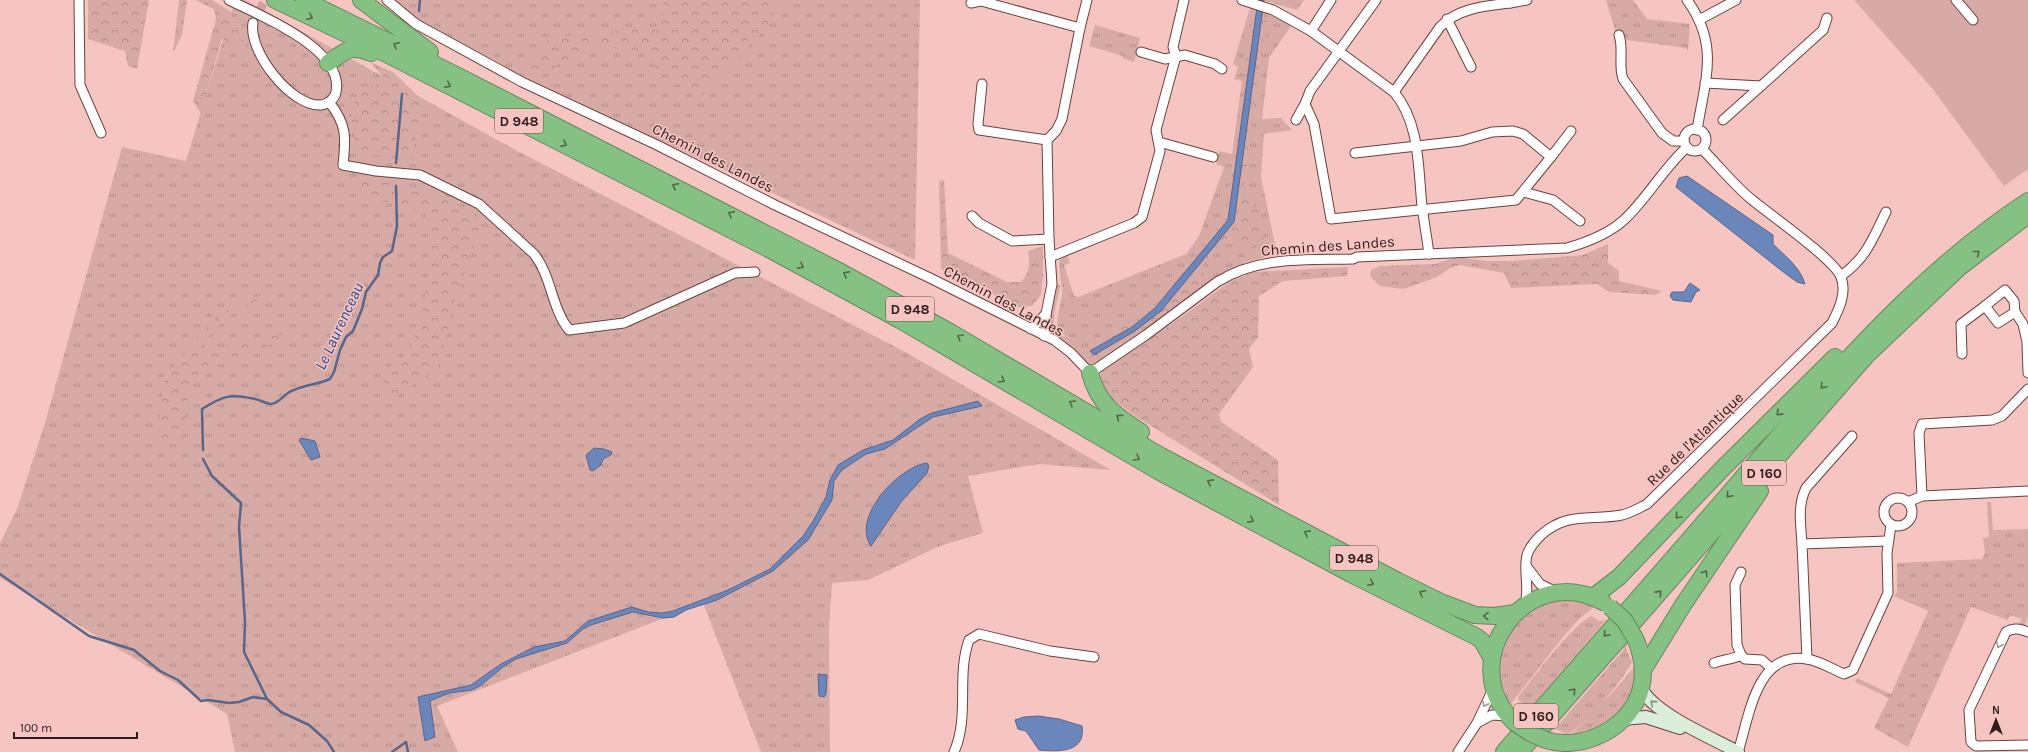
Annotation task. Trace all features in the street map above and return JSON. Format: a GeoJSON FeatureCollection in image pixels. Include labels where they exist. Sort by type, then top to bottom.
{"type":"FeatureCollection","features":[{"type":"Feature","properties":{"kind":"highway","name":"D 948"},"geometry":{"type":"LineString","coordinates":[[275,0],[414,68],[828,280],[955,352],[1158,471],[1351,574],[1477,637],[1485,646],[1492,659]]}},
{"type":"Feature","properties":{"kind":"highway","name":"D 948"},"geometry":{"type":"LineString","coordinates":[[304,0],[456,75],[839,271],[950,332],[1194,473],[1443,603],[1467,613],[1484,617],[1520,609]]}},
{"type":"Feature","properties":{"kind":"highway"},"geometry":{"type":"LineString","coordinates":[[361,0],[410,39],[449,64],[456,75]]}},
{"type":"Feature","properties":{"kind":"highway"},"geometry":{"type":"LineString","coordinates":[[328,63],[349,49],[354,48],[398,66],[414,68]]}},
{"type":"Feature","properties":{"kind":"highway","name":"D 160"},"geometry":{"type":"LineString","coordinates":[[1520,752],[1867,355],[1986,231],[2028,201]]}},
{"type":"Feature","properties":{"kind":"highway","name":"D 160"},"geometry":{"type":"LineString","coordinates":[[1504,752],[1847,358],[1903,303],[1957,262],[2028,216]]}},
{"type":"Feature","properties":{"kind":"highway","name":"D 160"},"geometry":{"type":"LineString","coordinates":[[1593,597],[1618,577],[1723,468],[1845,348],[1926,273],[1957,262]]}},
{"type":"Feature","properties":{"kind":"highway","name":"D 160"},"geometry":{"type":"LineString","coordinates":[[1643,670],[1758,493],[1787,457],[1892,336],[1944,291],[1957,262]]}},
{"type":"Feature","properties":{"kind":"highway"},"geometry":{"type":"LineString","coordinates":[[1090,373],[1098,396],[1106,406],[1134,427],[1185,460],[1194,473]]}},
{"type":"Feature","properties":{"kind":"highway"},"geometry":{"type":"LineString","coordinates":[[1558,592],[1573,592],[1593,597],[1610,607],[1625,621],[1636,640],[1641,654],[1643,670],[1641,688],[1634,706],[1623,719],[1606,733],[1582,747],[1551,745],[1530,733],[1511,719],[1502,706],[1494,686],[1492,659],[1500,634],[1520,609],[1535,599],[1558,592]]}},
{"type":"Feature","properties":{"kind":"main road"},"geometry":{"type":"LineString","coordinates":[[1641,688],[1646,697],[1658,707],[1710,738],[1738,752]]}},
{"type":"Feature","properties":{"kind":"main road"},"geometry":{"type":"LineString","coordinates":[[1623,719],[1642,717],[1659,720],[1710,738]]}},
{"type":"Feature","properties":{"kind":"street"},"geometry":{"type":"LineString","coordinates":[[79,0],[80,85],[101,133]]}},
{"type":"Feature","properties":{"kind":"street"},"geometry":{"type":"LineString","coordinates":[[229,0],[303,38],[318,51],[328,63],[332,71],[336,87],[336,93],[329,102],[322,105],[308,102],[292,92],[278,80],[255,44],[252,30],[253,23]]}},
{"type":"Feature","properties":{"kind":"street","name":"Chemin des Landes"},"geometry":{"type":"LineString","coordinates":[[387,0],[427,30],[522,82],[657,145],[775,205],[930,278],[1031,329],[1061,345],[1090,373],[1146,335],[1217,282],[1241,270],[1274,261],[1336,258],[1353,259],[1357,257],[1567,248],[1587,242],[1611,230],[1625,220],[1686,144]]}},
{"type":"Feature","properties":{"kind":"street"},"geometry":{"type":"LineString","coordinates":[[1044,336],[1046,331],[1046,314],[1052,284],[1049,239],[1047,140],[1056,131],[1062,119],[1087,0]]}},
{"type":"Feature","properties":{"kind":"street"},"geometry":{"type":"LineString","coordinates":[[1050,257],[1134,223],[1142,217],[1160,151],[1156,130],[1176,56],[1172,47],[1184,0]]}},
{"type":"Feature","properties":{"kind":"street"},"geometry":{"type":"LineString","coordinates":[[1242,0],[1273,10],[1311,31],[1394,92],[1408,111],[1416,146],[1422,211],[1429,254]]}},
{"type":"Feature","properties":{"kind":"street"},"geometry":{"type":"LineString","coordinates":[[1311,31],[1331,0]]}},
{"type":"Feature","properties":{"kind":"street"},"geometry":{"type":"LineString","coordinates":[[1296,120],[1310,91],[1376,0]]}},
{"type":"Feature","properties":{"kind":"street"},"geometry":{"type":"LineString","coordinates":[[1394,92],[1447,19],[1459,13],[1510,2],[1527,0]]}},
{"type":"Feature","properties":{"kind":"street"},"geometry":{"type":"LineString","coordinates":[[1687,0],[1704,30],[1708,52],[1705,82],[1696,130]]}},
{"type":"Feature","properties":{"kind":"street"},"geometry":{"type":"LineString","coordinates":[[1699,20],[1736,0]]}},
{"type":"Feature","properties":{"kind":"street"},"geometry":{"type":"LineString","coordinates":[[1956,0],[1973,20]]}},
{"type":"Feature","properties":{"kind":"street"},"geometry":{"type":"LineString","coordinates":[[971,3],[981,1],[1080,28]]}},
{"type":"Feature","properties":{"kind":"street"},"geometry":{"type":"LineString","coordinates":[[1723,120],[1824,30],[1827,18]]}},
{"type":"Feature","properties":{"kind":"street"},"geometry":{"type":"LineString","coordinates":[[1447,19],[1471,67]]}},
{"type":"Feature","properties":{"kind":"street"},"geometry":{"type":"LineString","coordinates":[[1619,35],[1621,42],[1621,73],[1623,79],[1662,133],[1673,141],[1686,144],[1693,151],[1702,149],[1705,144],[1705,137],[1702,132],[1696,130],[1688,132],[1686,144]]}},
{"type":"Feature","properties":{"kind":"street"},"geometry":{"type":"LineString","coordinates":[[1141,52],[1165,59],[1176,56],[1185,56],[1215,64],[1222,70]]}},
{"type":"Feature","properties":{"kind":"street"},"geometry":{"type":"LineString","coordinates":[[1705,82],[1761,86]]}},
{"type":"Feature","properties":{"kind":"street"},"geometry":{"type":"LineString","coordinates":[[982,84],[978,124],[979,130],[1047,140]]}},
{"type":"Feature","properties":{"kind":"street"},"geometry":{"type":"LineString","coordinates":[[329,102],[339,115],[344,127],[345,146],[343,165],[376,171],[420,175],[479,204],[534,254],[540,262],[546,273],[561,319],[569,330],[624,322],[735,273],[755,272]]}},
{"type":"Feature","properties":{"kind":"street"},"geometry":{"type":"LineString","coordinates":[[1305,104],[1314,124],[1331,219],[1422,211],[1516,200],[1524,192],[1571,131]]}},
{"type":"Feature","properties":{"kind":"street"},"geometry":{"type":"LineString","coordinates":[[1355,153],[1461,141],[1492,132],[1513,131],[1522,134],[1551,157]]}},
{"type":"Feature","properties":{"kind":"street"},"geometry":{"type":"LineString","coordinates":[[1159,142],[1213,157]]}},
{"type":"Feature","properties":{"kind":"street"},"geometry":{"type":"LineString","coordinates":[[1702,149],[1750,198],[1830,262],[1841,276],[1856,265],[1864,255],[1886,212]]}},
{"type":"Feature","properties":{"kind":"street"},"geometry":{"type":"LineString","coordinates":[[1524,192],[1553,200],[1580,221]]}},
{"type":"Feature","properties":{"kind":"street"},"geometry":{"type":"LineString","coordinates":[[972,216],[979,223],[1012,241],[1049,239]]}},
{"type":"Feature","properties":{"kind":"street","name":"Rue de l'Atlantique"},"geometry":{"type":"LineString","coordinates":[[1520,609],[1528,589],[1527,555],[1532,545],[1556,524],[1574,517],[1605,516],[1631,512],[1647,504],[1832,324],[1841,305],[1841,276]]}},
{"type":"Feature","properties":{"kind":"street"},"geometry":{"type":"LineString","coordinates":[[1962,354],[1961,324],[2005,290],[2014,301],[2015,312],[2023,324],[2027,342],[2028,374]]}},
{"type":"Feature","properties":{"kind":"street"},"geometry":{"type":"LineString","coordinates":[[1985,306],[1998,323],[2015,312]]}},
{"type":"Feature","properties":{"kind":"street"},"geometry":{"type":"LineString","coordinates":[[1031,329],[1046,314]]}},
{"type":"Feature","properties":{"kind":"street"},"geometry":{"type":"LineString","coordinates":[[1922,496],[1919,433],[1922,424],[1992,420],[2002,416],[2028,389]]}},
{"type":"Feature","properties":{"kind":"street"},"geometry":{"type":"LineString","coordinates":[[1807,659],[1800,505],[1806,488],[1852,436]]}},
{"type":"Feature","properties":{"kind":"street"},"geometry":{"type":"LineString","coordinates":[[1908,502],[1912,513],[1910,518],[1902,525],[1891,524],[1887,521],[1883,511],[1888,501],[1898,498],[1908,502],[1922,496],[2028,491]]}},
{"type":"Feature","properties":{"kind":"street"},"geometry":{"type":"LineString","coordinates":[[1738,752],[1743,738],[1750,706],[1764,676],[1771,668],[1781,662],[1807,659],[1844,674],[1853,670],[1888,593],[1887,541],[1891,524]]}},
{"type":"Feature","properties":{"kind":"street"},"geometry":{"type":"LineString","coordinates":[[1802,544],[1887,541]]}},
{"type":"Feature","properties":{"kind":"street"},"geometry":{"type":"LineString","coordinates":[[1527,566],[1540,584],[1558,592]]}},
{"type":"Feature","properties":{"kind":"street"},"geometry":{"type":"LineString","coordinates":[[1741,572],[1735,585],[1737,645],[1741,655],[1745,659],[1762,660],[1771,668]]}},
{"type":"Feature","properties":{"kind":"street"},"geometry":{"type":"LineString","coordinates":[[2028,632],[2011,628],[2006,632],[1970,710],[1971,742],[1976,746],[2028,745]]}},
{"type":"Feature","properties":{"kind":"street"},"geometry":{"type":"LineString","coordinates":[[954,752],[960,736],[963,713],[962,669],[964,654],[969,640],[979,634],[1050,651],[1094,657]]}},
{"type":"Feature","properties":{"kind":"street"},"geometry":{"type":"LineString","coordinates":[[1714,663],[1722,660],[1733,660],[1741,655]]}},
{"type":"Feature","properties":{"kind":"street"},"geometry":{"type":"LineString","coordinates":[[1458,752],[1477,723],[1494,686]]}},
{"type":"Feature","properties":{"kind":"street"},"geometry":{"type":"LineString","coordinates":[[1477,723],[1492,715],[1511,719]]}},
{"type":"Feature","properties":{"kind":"green space"},"geometry":{"type":"Polygon","coordinates":[[[88,0],[149,0],[137,69],[128,66],[125,51],[88,39],[88,0]]]}},
{"type":"Feature","properties":{"kind":"green space"},"geometry":{"type":"Polygon","coordinates":[[[179,0],[187,0],[182,35],[173,53],[179,0]]]}},
{"type":"Feature","properties":{"kind":"green space"},"geometry":{"type":"Polygon","coordinates":[[[195,0],[212,0],[230,11],[247,49],[232,46],[222,38],[201,114],[193,101],[216,19],[214,9],[195,0]]]}},
{"type":"Feature","properties":{"kind":"green space"},"geometry":{"type":"Polygon","coordinates":[[[235,0],[245,0],[510,147],[907,353],[1111,470],[1039,464],[968,476],[983,533],[940,546],[868,580],[832,583],[829,628],[830,752],[761,752],[703,603],[437,706],[458,752],[235,752],[227,714],[0,578],[0,543],[17,509],[45,423],[122,147],[186,161],[235,0]]]}},
{"type":"Feature","properties":{"kind":"green space"},"geometry":{"type":"Polygon","coordinates":[[[381,0],[920,0],[915,260],[521,75],[381,0]]]}},
{"type":"Feature","properties":{"kind":"green space"},"geometry":{"type":"Polygon","coordinates":[[[664,0],[780,0],[765,29],[700,97],[659,73],[646,52],[598,46],[559,64],[537,80],[526,72],[548,38],[661,26],[664,0]]]}},
{"type":"Feature","properties":{"kind":"green space"},"geometry":{"type":"Polygon","coordinates":[[[1262,0],[1304,0],[1297,10],[1262,0]]]}},
{"type":"Feature","properties":{"kind":"green space"},"geometry":{"type":"Polygon","coordinates":[[[1606,0],[1633,0],[1647,19],[1690,24],[1688,51],[1686,48],[1627,40],[1615,30],[1606,0]]]}},
{"type":"Feature","properties":{"kind":"green space"},"geometry":{"type":"Polygon","coordinates":[[[1854,0],[2028,0],[2028,169],[2004,186],[1932,88],[1854,0]]]}},
{"type":"Feature","properties":{"kind":"green space"},"geometry":{"type":"Polygon","coordinates":[[[1250,8],[1275,17],[1291,26],[1269,58],[1262,119],[1281,118],[1292,130],[1264,134],[1261,177],[1277,254],[1246,262],[1223,274],[1109,356],[1095,365],[1087,364],[1052,334],[1049,324],[1056,285],[1060,285],[1054,324],[1055,330],[1064,337],[1065,335],[1058,330],[1057,325],[1062,293],[1059,270],[1060,259],[1067,255],[1070,263],[1064,265],[1074,296],[1078,297],[1186,254],[1199,236],[1224,167],[1216,164],[1219,151],[1232,154],[1242,81],[1234,79],[1238,67],[1233,64],[1250,8]]]}},
{"type":"Feature","properties":{"kind":"green space"},"geometry":{"type":"Polygon","coordinates":[[[1264,16],[1269,28],[1261,44],[1243,199],[1253,202],[1262,218],[1263,244],[1247,250],[1236,246],[1238,235],[1234,232],[1215,249],[1204,263],[1202,285],[1153,323],[1101,359],[1089,360],[1076,347],[1092,344],[1131,323],[1157,304],[1225,219],[1253,18],[1264,16]]]}},
{"type":"Feature","properties":{"kind":"green space"},"geometry":{"type":"Polygon","coordinates":[[[1095,25],[1140,38],[1134,62],[1122,58],[1123,56],[1089,46],[1095,25]]]}},
{"type":"Feature","properties":{"kind":"green space"},"geometry":{"type":"Polygon","coordinates":[[[370,62],[393,72],[418,96],[419,114],[412,161],[356,152],[351,112],[359,87],[376,85],[387,81],[370,62]]]}},
{"type":"Feature","properties":{"kind":"green space"},"geometry":{"type":"Polygon","coordinates":[[[361,176],[442,198],[474,213],[479,229],[457,292],[438,368],[392,399],[380,374],[409,352],[422,315],[434,235],[424,212],[359,195],[355,181],[361,176]]]}},
{"type":"Feature","properties":{"kind":"green space"},"geometry":{"type":"Polygon","coordinates":[[[944,180],[948,253],[1007,282],[1021,282],[1029,267],[1028,251],[1043,246],[1043,277],[1041,295],[1032,306],[1019,307],[941,269],[939,181],[944,180]]]}},
{"type":"Feature","properties":{"kind":"green space"},"geometry":{"type":"Polygon","coordinates":[[[1608,244],[1608,263],[1619,271],[1619,281],[1662,291],[1656,295],[1609,292],[1597,284],[1511,288],[1504,273],[1460,265],[1450,268],[1437,277],[1404,289],[1380,286],[1370,276],[1371,270],[1380,266],[1435,264],[1457,257],[1485,261],[1511,261],[1583,255],[1608,244]]]}},
{"type":"Feature","properties":{"kind":"green space"},"geometry":{"type":"Polygon","coordinates":[[[1348,267],[1347,276],[1283,281],[1259,296],[1258,337],[1249,349],[1253,367],[1219,414],[1221,422],[1278,460],[1279,505],[1135,416],[1103,392],[1098,381],[1102,371],[1180,318],[1229,282],[1254,272],[1348,267]]]}},
{"type":"Feature","properties":{"kind":"green space"},"geometry":{"type":"Polygon","coordinates":[[[267,292],[267,296],[231,315],[217,327],[204,344],[208,352],[286,333],[289,338],[203,370],[189,387],[182,444],[156,442],[165,377],[217,315],[267,292]]]}},
{"type":"Feature","properties":{"kind":"green space"},"geometry":{"type":"Polygon","coordinates":[[[1987,502],[1991,502],[1993,530],[2028,529],[2028,617],[2024,628],[2018,626],[2022,619],[2010,615],[2008,620],[1971,607],[1908,747],[1874,728],[1889,698],[1855,682],[1857,678],[1891,694],[1928,611],[1894,596],[1897,592],[1897,563],[1982,559],[1985,553],[1983,538],[1989,537],[1987,502]]]}},
{"type":"Feature","properties":{"kind":"green space"},"geometry":{"type":"Polygon","coordinates":[[[1569,599],[1595,606],[1579,619],[1563,637],[1510,705],[1500,680],[1502,643],[1523,615],[1548,602],[1569,599]]]}},
{"type":"Feature","properties":{"kind":"green space"},"geometry":{"type":"Polygon","coordinates":[[[1592,616],[1599,621],[1606,620],[1526,713],[1524,705],[1519,701],[1518,697],[1564,640],[1584,621],[1592,616]]]}},
{"type":"Feature","properties":{"kind":"green space"},"geometry":{"type":"Polygon","coordinates":[[[1629,639],[1626,648],[1632,662],[1621,680],[1604,700],[1587,719],[1571,733],[1566,734],[1556,729],[1546,733],[1556,723],[1559,724],[1624,649],[1621,647],[1629,639]]]}},
{"type":"Feature","properties":{"kind":"green space"},"geometry":{"type":"Polygon","coordinates":[[[1635,666],[1637,667],[1632,695],[1620,713],[1592,731],[1570,736],[1618,686],[1635,666]]]}},
{"type":"Feature","properties":{"kind":"water"},"geometry":{"type":"Polygon","coordinates":[[[1258,0],[1264,0],[1234,222],[1161,311],[1135,331],[1094,355],[1090,351],[1132,327],[1155,308],[1228,220],[1258,0]]]}},
{"type":"Feature","properties":{"kind":"water"},"geometry":{"type":"Polygon","coordinates":[[[1687,176],[1773,235],[1773,244],[1800,272],[1805,284],[1797,282],[1782,271],[1676,187],[1679,178],[1687,176]]]}},
{"type":"Feature","properties":{"kind":"water"},"geometry":{"type":"Polygon","coordinates":[[[1690,283],[1700,290],[1696,292],[1691,302],[1673,300],[1670,296],[1672,292],[1684,292],[1690,283]]]}},
{"type":"Feature","properties":{"kind":"water"},"geometry":{"type":"Polygon","coordinates":[[[978,401],[982,406],[933,417],[885,449],[866,454],[842,470],[834,481],[832,500],[808,540],[773,571],[717,600],[686,610],[674,617],[663,618],[633,612],[591,625],[583,629],[567,643],[516,659],[503,667],[480,686],[472,690],[449,693],[430,701],[435,737],[425,741],[418,697],[471,685],[501,664],[534,647],[565,641],[588,621],[632,607],[648,612],[662,613],[673,611],[728,590],[770,569],[803,536],[813,521],[826,497],[830,480],[838,465],[863,450],[893,440],[920,419],[932,413],[978,401]]]}},
{"type":"Feature","properties":{"kind":"water"},"geometry":{"type":"Polygon","coordinates":[[[301,438],[315,441],[320,457],[311,460],[299,440],[301,438]]]}},
{"type":"Feature","properties":{"kind":"water"},"geometry":{"type":"Polygon","coordinates":[[[594,448],[612,452],[611,455],[603,459],[601,465],[593,471],[590,470],[586,455],[594,448]]]}},
{"type":"Feature","properties":{"kind":"water"},"geometry":{"type":"Polygon","coordinates":[[[927,463],[929,466],[927,473],[901,502],[871,546],[866,535],[867,522],[872,508],[891,484],[903,474],[915,467],[927,463]]]}},
{"type":"Feature","properties":{"kind":"water"},"geometry":{"type":"Polygon","coordinates":[[[818,674],[827,675],[826,694],[824,697],[819,696],[818,674]]]}},
{"type":"Feature","properties":{"kind":"water"},"geometry":{"type":"Polygon","coordinates":[[[1038,716],[1059,719],[1082,726],[1080,741],[1076,746],[1063,750],[1039,750],[1026,731],[1018,729],[1015,720],[1024,717],[1038,716]]]}},
{"type":"Feature","properties":{"kind":"waterway","name":"Le Laurenceau"},"geometry":{"type":"LineString","coordinates":[[419,11],[420,0]]}},
{"type":"Feature","properties":{"kind":"waterway","name":"Le Laurenceau"},"geometry":{"type":"LineString","coordinates":[[396,163],[402,94]]}},
{"type":"Feature","properties":{"kind":"waterway","name":"Le Laurenceau"},"geometry":{"type":"LineString","coordinates":[[203,450],[202,409],[209,405],[221,399],[233,396],[257,399],[268,404],[273,404],[278,402],[293,390],[330,379],[334,372],[340,350],[346,337],[353,331],[362,309],[366,292],[378,275],[380,263],[383,257],[392,251],[397,226],[396,186]]}},
{"type":"Feature","properties":{"kind":"waterway","name":"Le Laurenceau"},"geometry":{"type":"LineString","coordinates":[[203,459],[212,476],[241,503],[239,527],[245,622],[244,652],[267,699],[281,712],[309,725],[327,741],[334,752]]}},
{"type":"Feature","properties":{"kind":"waterway"},"geometry":{"type":"LineString","coordinates":[[0,574],[89,636],[134,650],[160,671],[178,680],[201,701],[208,700],[229,703],[239,702],[253,697],[267,699]]}},
{"type":"Feature","properties":{"kind":"waterway","name":"Le Laurenceau"},"geometry":{"type":"LineString","coordinates":[[392,752],[406,742],[408,752]]}},
{"type":"Feature","properties":{"kind":"tunnel"},"geometry":{"type":"LineString","coordinates":[[253,23],[265,0]]}}]}
